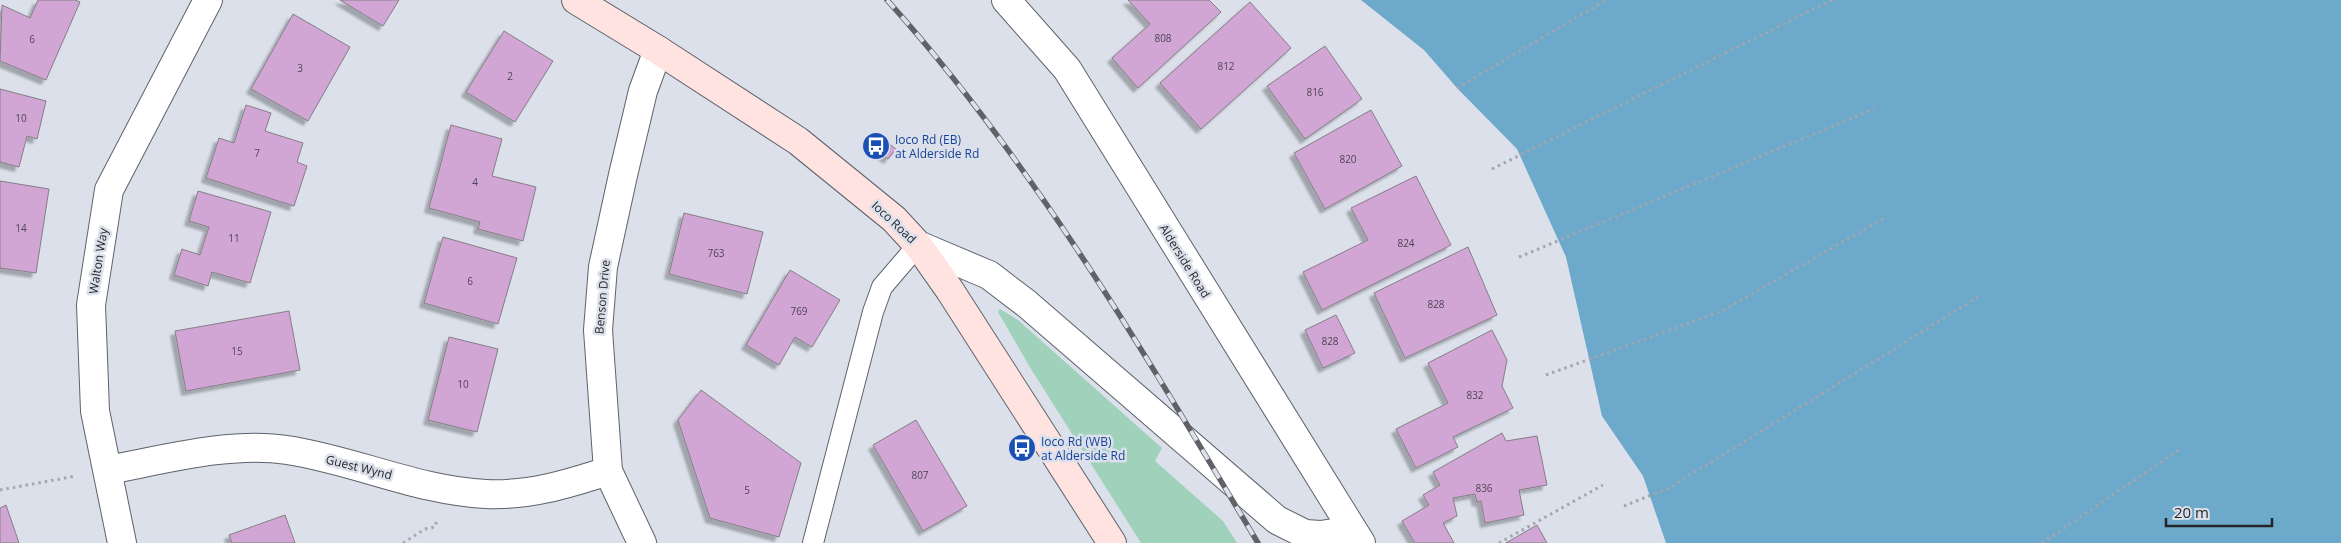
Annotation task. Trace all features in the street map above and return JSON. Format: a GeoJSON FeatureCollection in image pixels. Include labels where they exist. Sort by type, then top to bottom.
{"type":"FeatureCollection","features":[{"type":"Feature","properties":{"kind":"main road","name":"Ioco Road"},"geometry":{"type":"LineString","coordinates":[[576,0],[658,50],[798,141],[894,219],[918,245],[1112,543]]}},
{"type":"Feature","properties":{"kind":"street","name":"Walton Way"},"geometry":{"type":"LineString","coordinates":[[122,543],[95,411],[91,306],[109,190],[208,0]]}},
{"type":"Feature","properties":{"kind":"street","name":"Alderside Road"},"geometry":{"type":"LineString","coordinates":[[1006,0],[1066,69],[1357,537]]}},
{"type":"Feature","properties":{"kind":"street","name":"Benson Drive"},"geometry":{"type":"LineString","coordinates":[[642,543],[608,471],[598,330],[603,267],[639,104],[658,50]]}},
{"type":"Feature","properties":{"kind":"street","name":"Alderside Road"},"geometry":{"type":"LineString","coordinates":[[918,245],[989,275],[1028,304],[1277,520],[1305,534],[1357,537]]}},
{"type":"Feature","properties":{"kind":"street","name":"Guest Wynd"},"geometry":{"type":"LineString","coordinates":[[108,470],[200,454],[259,447],[288,450],[440,487],[486,494],[517,494],[557,487],[608,471]]}},
{"type":"Feature","properties":{"kind":"lane"},"geometry":{"type":"LineString","coordinates":[[813,543],[873,312],[882,287],[918,245]]}},
{"type":"Feature","properties":{"kind":"path"},"geometry":{"type":"LineString","coordinates":[[1456,88],[1606,0]]}},
{"type":"Feature","properties":{"kind":"path"},"geometry":{"type":"LineString","coordinates":[[1492,169],[1832,0]]}},
{"type":"Feature","properties":{"kind":"path"},"geometry":{"type":"LineString","coordinates":[[1520,257],[1874,108]]}},
{"type":"Feature","properties":{"kind":"path"},"geometry":{"type":"LineString","coordinates":[[1546,375],[1722,311],[1886,217]]}},
{"type":"Feature","properties":{"kind":"path"},"geometry":{"type":"LineString","coordinates":[[1624,506],[1671,487],[1978,297]]}},
{"type":"Feature","properties":{"kind":"path"},"geometry":{"type":"LineString","coordinates":[[2042,543],[2180,449]]}},
{"type":"Feature","properties":{"kind":"path"},"geometry":{"type":"LineString","coordinates":[[0,490],[108,470]]}},
{"type":"Feature","properties":{"kind":"path"},"geometry":{"type":"LineString","coordinates":[[1499,543],[1603,485]]}},
{"type":"Feature","properties":{"kind":"green space"},"geometry":{"type":"Polygon","coordinates":[[[1000,309],[1018,320],[1162,448],[1155,461],[1223,521],[1237,543],[1141,543],[1031,369],[998,312],[1000,309]]]}},
{"type":"Feature","properties":{"kind":"water"},"geometry":{"type":"Polygon","coordinates":[[[1361,0],[2341,0],[2341,543],[1666,543],[1643,476],[1602,416],[1566,257],[1517,149],[1457,88],[1424,50],[1361,0]]]}},
{"type":"Feature","properties":{"kind":"building"},"geometry":{"type":"Polygon","coordinates":[[[38,0],[75,0],[80,2],[46,80],[0,61],[2,5],[30,18],[38,0]]]}},
{"type":"Feature","properties":{"kind":"building"},"geometry":{"type":"Polygon","coordinates":[[[340,0],[399,0],[383,26],[340,0]]]}},
{"type":"Feature","properties":{"kind":"building"},"geometry":{"type":"Polygon","coordinates":[[[1128,0],[1209,0],[1221,12],[1138,88],[1112,58],[1150,24],[1128,0]]]}},
{"type":"Feature","properties":{"kind":"building"},"geometry":{"type":"Polygon","coordinates":[[[1250,2],[1291,48],[1201,129],[1160,83],[1250,2]]]}},
{"type":"Feature","properties":{"kind":"building"},"geometry":{"type":"Polygon","coordinates":[[[293,14],[350,47],[308,121],[251,89],[293,14]]]}},
{"type":"Feature","properties":{"kind":"building"},"geometry":{"type":"Polygon","coordinates":[[[504,31],[553,61],[515,122],[466,92],[504,31]]]}},
{"type":"Feature","properties":{"kind":"building"},"geometry":{"type":"Polygon","coordinates":[[[1325,46],[1362,99],[1305,139],[1267,86],[1325,46]]]}},
{"type":"Feature","properties":{"kind":"building"},"geometry":{"type":"Polygon","coordinates":[[[0,89],[46,101],[37,139],[27,136],[19,167],[0,162],[0,89]]]}},
{"type":"Feature","properties":{"kind":"building"},"geometry":{"type":"Polygon","coordinates":[[[246,105],[271,113],[265,131],[303,143],[297,162],[307,166],[294,206],[206,178],[219,138],[234,143],[246,105]]]}},
{"type":"Feature","properties":{"kind":"building"},"geometry":{"type":"Polygon","coordinates":[[[1371,110],[1402,166],[1325,209],[1294,153],[1371,110]]]}},
{"type":"Feature","properties":{"kind":"building"},"geometry":{"type":"Polygon","coordinates":[[[451,125],[502,139],[492,176],[536,187],[523,241],[478,229],[480,222],[429,208],[451,125]]]}},
{"type":"Feature","properties":{"kind":"building"},"geometry":{"type":"Polygon","coordinates":[[[881,138],[896,149],[888,159],[873,148],[881,138]]]}},
{"type":"Feature","properties":{"kind":"building"},"geometry":{"type":"Polygon","coordinates":[[[1416,176],[1451,245],[1322,310],[1303,272],[1368,240],[1351,208],[1416,176]]]}},
{"type":"Feature","properties":{"kind":"building"},"geometry":{"type":"Polygon","coordinates":[[[0,181],[49,189],[36,273],[0,268],[0,181]]]}},
{"type":"Feature","properties":{"kind":"building"},"geometry":{"type":"Polygon","coordinates":[[[198,191],[271,212],[250,283],[212,272],[208,286],[174,275],[182,249],[200,255],[209,227],[189,221],[198,191]]]}},
{"type":"Feature","properties":{"kind":"building"},"geometry":{"type":"Polygon","coordinates":[[[684,213],[763,232],[747,294],[669,274],[684,213]]]}},
{"type":"Feature","properties":{"kind":"building"},"geometry":{"type":"Polygon","coordinates":[[[443,237],[517,258],[498,324],[424,303],[443,237]]]}},
{"type":"Feature","properties":{"kind":"building"},"geometry":{"type":"Polygon","coordinates":[[[1468,247],[1497,315],[1405,358],[1374,293],[1468,247]]]}},
{"type":"Feature","properties":{"kind":"building"},"geometry":{"type":"Polygon","coordinates":[[[790,270],[840,300],[812,347],[795,337],[779,365],[746,345],[790,270]]]}},
{"type":"Feature","properties":{"kind":"building"},"geometry":{"type":"Polygon","coordinates":[[[289,311],[300,370],[186,391],[175,331],[289,311]]]}},
{"type":"Feature","properties":{"kind":"building"},"geometry":{"type":"Polygon","coordinates":[[[1336,315],[1355,353],[1323,368],[1305,330],[1336,315]]]}},
{"type":"Feature","properties":{"kind":"building"},"geometry":{"type":"Polygon","coordinates":[[[1492,330],[1507,360],[1502,386],[1513,408],[1453,437],[1458,447],[1416,468],[1396,429],[1448,403],[1428,363],[1492,330]]]}},
{"type":"Feature","properties":{"kind":"building"},"geometry":{"type":"Polygon","coordinates":[[[449,337],[498,349],[477,432],[428,420],[449,337]]]}},
{"type":"Feature","properties":{"kind":"building"},"geometry":{"type":"Polygon","coordinates":[[[701,390],[801,463],[779,537],[710,518],[678,420],[701,390]]]}},
{"type":"Feature","properties":{"kind":"building"},"geometry":{"type":"Polygon","coordinates":[[[916,420],[967,506],[923,531],[873,445],[916,420]]]}},
{"type":"Feature","properties":{"kind":"building"},"geometry":{"type":"Polygon","coordinates":[[[1502,433],[1506,441],[1537,436],[1547,485],[1519,490],[1524,515],[1485,523],[1481,501],[1477,502],[1475,494],[1453,498],[1457,516],[1443,523],[1454,543],[1415,543],[1402,521],[1429,505],[1423,495],[1440,485],[1433,472],[1502,433]]]}},
{"type":"Feature","properties":{"kind":"building"},"geometry":{"type":"Polygon","coordinates":[[[6,505],[19,543],[0,543],[0,508],[6,505]]]}},
{"type":"Feature","properties":{"kind":"building"},"geometry":{"type":"Polygon","coordinates":[[[285,515],[295,543],[232,543],[229,535],[285,515]]]}},
{"type":"Feature","properties":{"kind":"building"},"geometry":{"type":"Polygon","coordinates":[[[1537,525],[1547,543],[1506,543],[1537,525]]]}},
{"type":"Feature","properties":{"kind":"railway"},"geometry":{"type":"LineString","coordinates":[[887,0],[941,62],[991,127],[1086,262],[1258,543]]}},
{"type":"Feature","properties":{"kind":"place","name":"Ioco Rd (EB) at Alderside Rd"},"geometry":{"type":"Point","coordinates":[876,146]}},
{"type":"Feature","properties":{"kind":"place","name":"Ioco Rd (WB) at Alderside Rd"},"geometry":{"type":"Point","coordinates":[1022,448]}}]}
